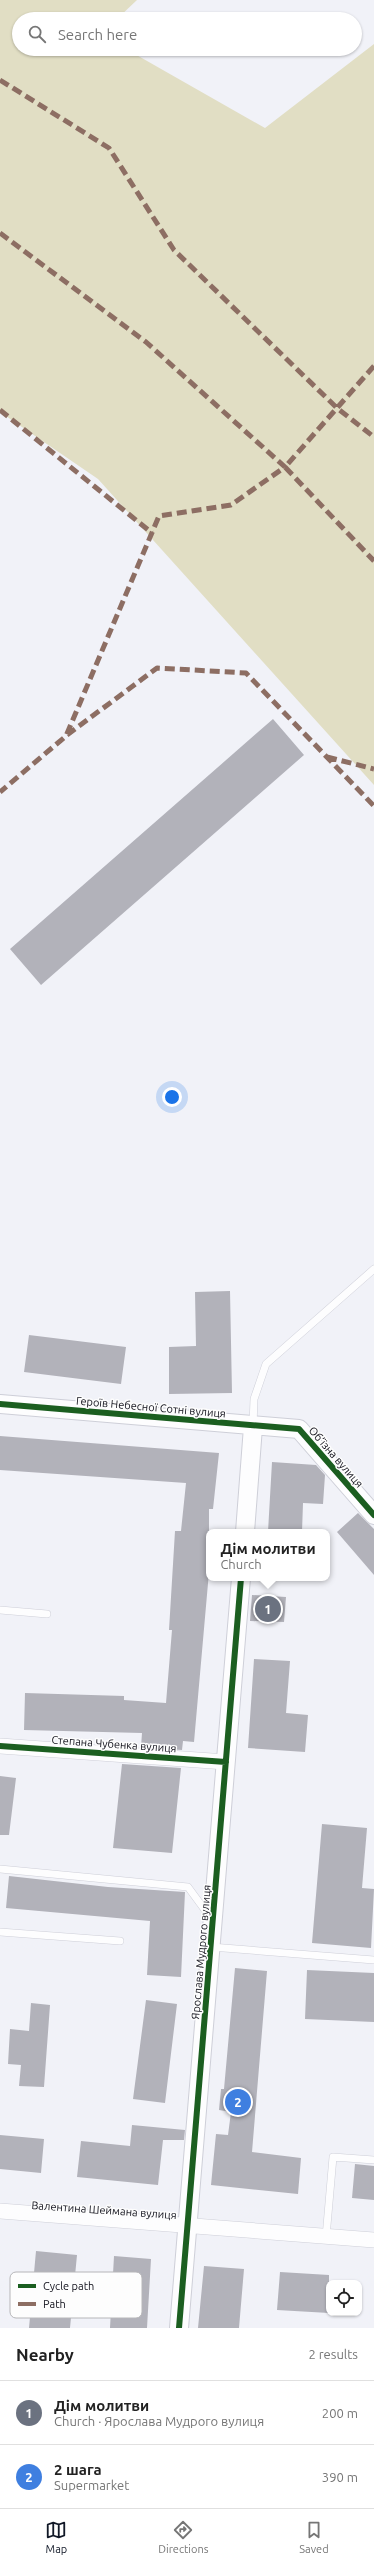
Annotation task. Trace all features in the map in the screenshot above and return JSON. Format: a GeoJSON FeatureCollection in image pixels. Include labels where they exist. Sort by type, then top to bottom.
{"type":"FeatureCollection","features":[{"type":"Feature","properties":{"kind":"street","name":"Героїв Небесної Сотні вулиця"},"geometry":{"type":"LineString","coordinates":[[0,1404],[253,1427],[300,1429]]}},
{"type":"Feature","properties":{"kind":"street"},"geometry":{"type":"LineString","coordinates":[[245,1529],[253,1427]]}},
{"type":"Feature","properties":{"kind":"street","name":"Об’їзна вулиця"},"geometry":{"type":"LineString","coordinates":[[300,1429],[374,1515]]}},
{"type":"Feature","properties":{"kind":"street","name":"Ярослава Мудрого вулиця"},"geometry":{"type":"LineString","coordinates":[[179,2328],[189,2226],[241,1581]]}},
{"type":"Feature","properties":{"kind":"street","name":"Степана Чубенка вулиця"},"geometry":{"type":"LineString","coordinates":[[0,1746],[226,1762]]}},
{"type":"Feature","properties":{"kind":"street","name":"Валентина Шеймана вулиця"},"geometry":{"type":"LineString","coordinates":[[0,2211],[374,2240]]}},
{"type":"Feature","properties":{"kind":"lane"},"geometry":{"type":"LineString","coordinates":[[253,1427],[254,1399],[266,1364],[374,1269]]}},
{"type":"Feature","properties":{"kind":"lane"},"geometry":{"type":"LineString","coordinates":[[0,1610],[47,1614]]}},
{"type":"Feature","properties":{"kind":"lane"},"geometry":{"type":"LineString","coordinates":[[0,1869],[188,1887],[213,1921]]}},
{"type":"Feature","properties":{"kind":"lane"},"geometry":{"type":"LineString","coordinates":[[0,1932],[120,1941]]}},
{"type":"Feature","properties":{"kind":"lane"},"geometry":{"type":"LineString","coordinates":[[211,1947],[374,1960]]}},
{"type":"Feature","properties":{"kind":"lane"},"geometry":{"type":"LineString","coordinates":[[326,2237],[333,2156],[374,2160]]}},
{"type":"Feature","properties":{"kind":"shaded area"},"geometry":{"type":"Polygon","coordinates":[[[0,0],[137,0],[124,12],[12,12],[12,56],[138,56],[265,128],[358,56],[362,56],[362,53],[374,44],[374,785],[98,479],[0,412],[0,0]]]}},
{"type":"Feature","properties":{"kind":"building"},"geometry":{"type":"Polygon","coordinates":[[[273,719],[304,755],[41,985],[10,949],[273,719]]]}},
{"type":"Feature","properties":{"kind":"building"},"geometry":{"type":"Polygon","coordinates":[[[230,1291],[232,1393],[169,1394],[169,1347],[196,1346],[195,1292],[230,1291]]]}},
{"type":"Feature","properties":{"kind":"building"},"geometry":{"type":"Polygon","coordinates":[[[29,1335],[126,1347],[121,1384],[24,1372],[29,1335]]]}},
{"type":"Feature","properties":{"kind":"building"},"geometry":{"type":"Polygon","coordinates":[[[0,1436],[219,1453],[213,1509],[209,1509],[209,1529],[206,1529],[206,1581],[208,1581],[194,1742],[183,1741],[182,1750],[141,1747],[142,1733],[24,1730],[25,1693],[124,1696],[124,1700],[166,1703],[172,1630],[169,1630],[175,1531],[181,1531],[186,1483],[0,1470],[0,1436]]]}},
{"type":"Feature","properties":{"kind":"building"},"geometry":{"type":"Polygon","coordinates":[[[272,1462],[316,1465],[325,1475],[323,1504],[303,1503],[302,1529],[268,1529],[272,1462]]]}},
{"type":"Feature","properties":{"kind":"building"},"geometry":{"type":"Polygon","coordinates":[[[358,1513],[374,1529],[374,1575],[337,1532],[358,1513]]]}},
{"type":"Feature","properties":{"kind":"building"},"geometry":{"type":"Polygon","coordinates":[[[252,1595],[286,1597],[284,1622],[250,1621],[252,1595]]]}},
{"type":"Feature","properties":{"kind":"building"},"geometry":{"type":"Polygon","coordinates":[[[254,1659],[290,1661],[286,1713],[308,1715],[305,1752],[248,1748],[254,1659]]]}},
{"type":"Feature","properties":{"kind":"building"},"geometry":{"type":"Polygon","coordinates":[[[122,1764],[181,1768],[172,1853],[113,1848],[122,1764]]]}},
{"type":"Feature","properties":{"kind":"building"},"geometry":{"type":"Polygon","coordinates":[[[0,1776],[16,1778],[9,1835],[0,1835],[0,1776]]]}},
{"type":"Feature","properties":{"kind":"building"},"geometry":{"type":"Polygon","coordinates":[[[322,1824],[367,1828],[362,1888],[374,1889],[371,1948],[312,1943],[322,1824]]]}},
{"type":"Feature","properties":{"kind":"building"},"geometry":{"type":"Polygon","coordinates":[[[9,1876],[108,1887],[185,1892],[181,1977],[147,1975],[150,1921],[6,1908],[9,1876]]]}},
{"type":"Feature","properties":{"kind":"building"},"geometry":{"type":"Polygon","coordinates":[[[235,1968],[267,1971],[252,2152],[301,2158],[298,2194],[211,2185],[216,2134],[228,2135],[231,2112],[219,2110],[221,2089],[224,2089],[235,1968]]]}},
{"type":"Feature","properties":{"kind":"building"},"geometry":{"type":"Polygon","coordinates":[[[307,1970],[374,1973],[374,2022],[305,2019],[307,1970]]]}},
{"type":"Feature","properties":{"kind":"building"},"geometry":{"type":"Polygon","coordinates":[[[146,2000],[177,2004],[165,2103],[133,2099],[146,2000]]]}},
{"type":"Feature","properties":{"kind":"building"},"geometry":{"type":"Polygon","coordinates":[[[31,2003],[50,2005],[44,2087],[19,2086],[21,2065],[8,2064],[10,2029],[29,2031],[31,2003]]]}},
{"type":"Feature","properties":{"kind":"building"},"geometry":{"type":"Polygon","coordinates":[[[132,2125],[185,2130],[184,2140],[163,2140],[158,2185],[77,2177],[81,2141],[130,2146],[132,2125]]]}},
{"type":"Feature","properties":{"kind":"building"},"geometry":{"type":"Polygon","coordinates":[[[0,2135],[44,2139],[41,2173],[0,2169],[0,2135]]]}},
{"type":"Feature","properties":{"kind":"building"},"geometry":{"type":"Polygon","coordinates":[[[355,2164],[374,2166],[374,2200],[352,2198],[355,2164]]]}},
{"type":"Feature","properties":{"kind":"building"},"geometry":{"type":"Polygon","coordinates":[[[36,2251],[77,2255],[75,2272],[34,2272],[36,2251]]]}},
{"type":"Feature","properties":{"kind":"building"},"geometry":{"type":"Polygon","coordinates":[[[114,2256],[151,2259],[147,2328],[110,2328],[111,2318],[142,2318],[142,2272],[113,2272],[114,2256]]]}},
{"type":"Feature","properties":{"kind":"building"},"geometry":{"type":"Polygon","coordinates":[[[204,2266],[244,2269],[239,2328],[198,2328],[204,2266]]]}},
{"type":"Feature","properties":{"kind":"building"},"geometry":{"type":"Polygon","coordinates":[[[280,2272],[329,2275],[329,2280],[326,2280],[326,2313],[277,2310],[280,2272]]]}},
{"type":"Feature","properties":{"kind":"building"},"geometry":{"type":"Polygon","coordinates":[[[30,2318],[71,2318],[70,2328],[29,2328],[30,2318]]]}},
{"type":"Feature","properties":{"kind":"marked path"},"geometry":{"type":"LineString","coordinates":[[0,80],[109,148],[174,250],[337,408],[374,437]]}},
{"type":"Feature","properties":{"kind":"marked path"},"geometry":{"type":"LineString","coordinates":[[0,233],[146,342],[285,467],[231,505],[159,516],[66,736],[0,792]]}},
{"type":"Feature","properties":{"kind":"marked path"},"geometry":{"type":"LineString","coordinates":[[374,366],[285,467],[374,561]]}},
{"type":"Feature","properties":{"kind":"marked path"},"geometry":{"type":"LineString","coordinates":[[0,410],[152,533]]}},
{"type":"Feature","properties":{"kind":"marked path"},"geometry":{"type":"LineString","coordinates":[[67,735],[157,668],[246,673],[374,806]]}},
{"type":"Feature","properties":{"kind":"marked path"},"geometry":{"type":"LineString","coordinates":[[327,757],[374,769]]}},
{"type":"Feature","properties":{"kind":"cycle path"},"geometry":{"type":"LineString","coordinates":[[0,1404],[299,1429],[374,1515]]}},
{"type":"Feature","properties":{"kind":"cycle path"},"geometry":{"type":"LineString","coordinates":[[179,2328],[241,1581]]}},
{"type":"Feature","properties":{"kind":"cycle path"},"geometry":{"type":"LineString","coordinates":[[0,1746],[226,1762]]}},
{"type":"Feature","properties":{"kind":"place","name":"Дім молитви"},"geometry":{"type":"Point","coordinates":[268,1609]}},
{"type":"Feature","properties":{"kind":"place","name":"2 шага"},"geometry":{"type":"Point","coordinates":[238,2102]}}]}
